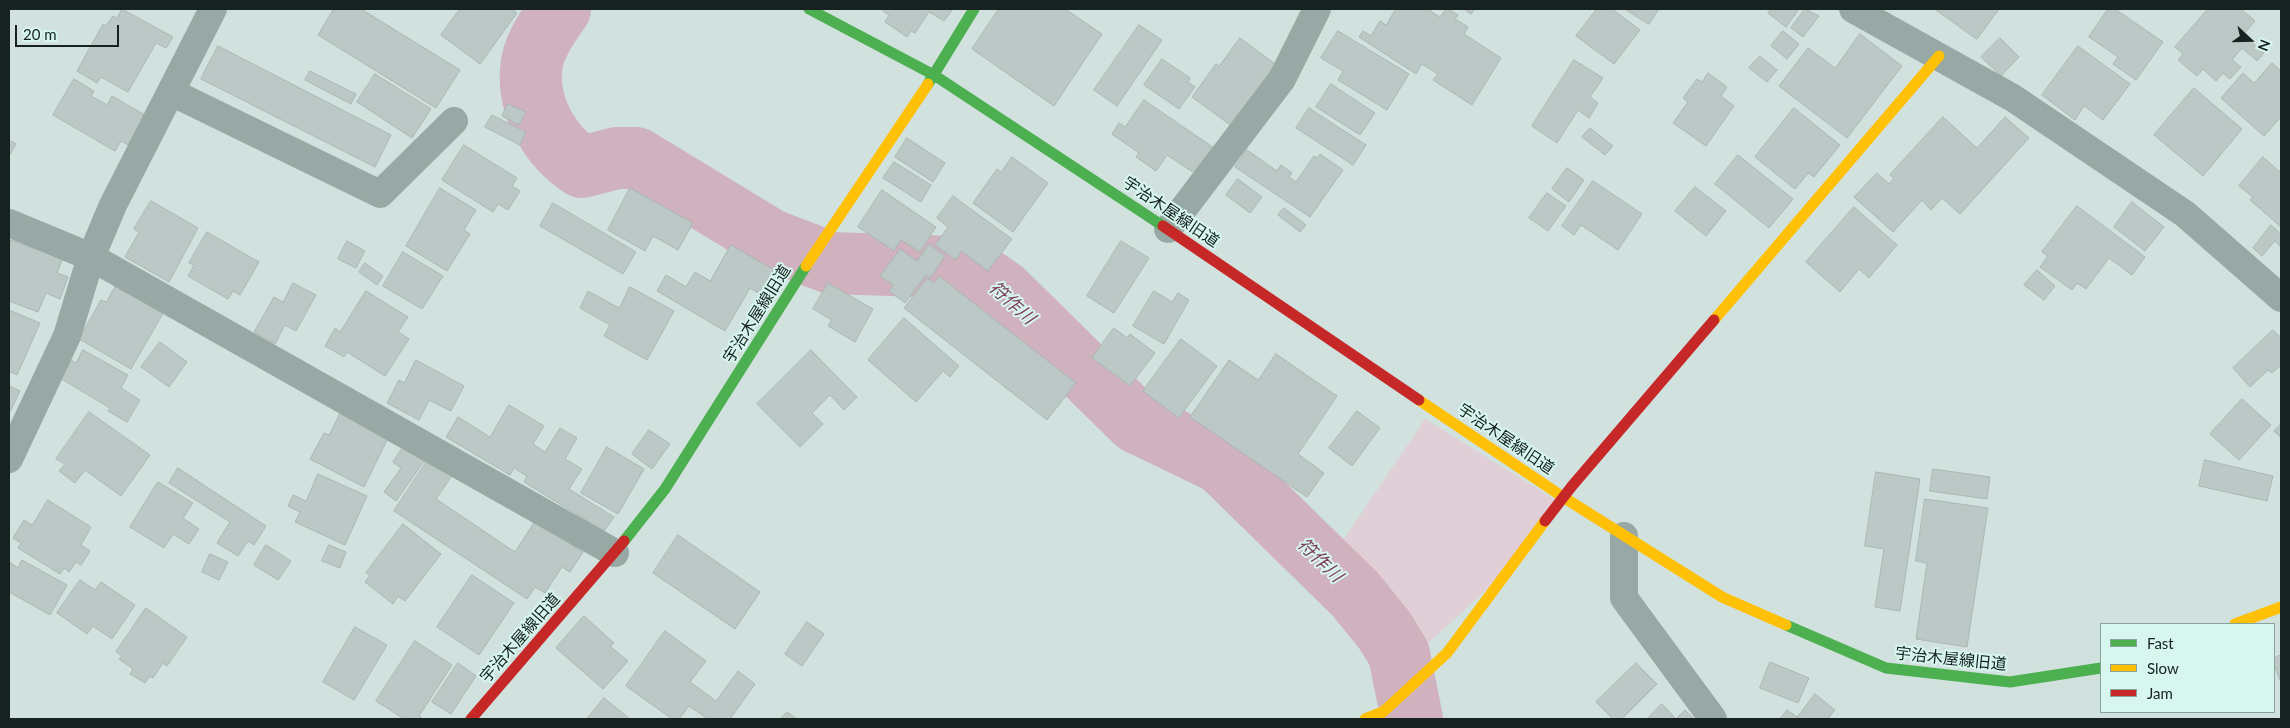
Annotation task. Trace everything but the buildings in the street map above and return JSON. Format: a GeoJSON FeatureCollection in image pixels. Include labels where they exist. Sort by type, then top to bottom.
{"type":"FeatureCollection","features":[{"type":"Feature","properties":{"kind":"street"},"geometry":{"type":"LineString","coordinates":[[9,459],[67,336],[90,257],[113,205],[213,9]]}},
{"type":"Feature","properties":{"kind":"street"},"geometry":{"type":"LineString","coordinates":[[810,9],[934,75],[974,9]]}},
{"type":"Feature","properties":{"kind":"street"},"geometry":{"type":"LineString","coordinates":[[1168,229],[1282,79],[1317,9]]}},
{"type":"Feature","properties":{"kind":"street"},"geometry":{"type":"LineString","coordinates":[[1853,9],[2013,98],[2185,214],[2281,298]]}},
{"type":"Feature","properties":{"kind":"street"},"geometry":{"type":"LineString","coordinates":[[1365,719],[1383,712],[1446,653],[1563,497],[1939,56]]}},
{"type":"Feature","properties":{"kind":"street","name":"宇治木屋線旧道"},"geometry":{"type":"LineString","coordinates":[[471,719],[615,553],[665,489],[833,224],[934,75],[1168,229],[1563,497],[1722,597],[1886,668],[2010,682],[2100,668]]}},
{"type":"Feature","properties":{"kind":"street"},"geometry":{"type":"LineString","coordinates":[[171,92],[380,194],[454,121]]}},
{"type":"Feature","properties":{"kind":"street"},"geometry":{"type":"LineString","coordinates":[[9,223],[90,257],[615,553]]}},
{"type":"Feature","properties":{"kind":"street"},"geometry":{"type":"LineString","coordinates":[[1624,536],[1624,598],[1713,719]]}},
{"type":"Feature","properties":{"kind":"street"},"geometry":{"type":"LineString","coordinates":[[2238,623],[2281,608]]}},
{"type":"Feature","properties":{"kind":"shaded area"},"geometry":{"type":"Polygon","coordinates":[[[1425,419],[1557,501],[1509,569],[1412,658],[1330,560],[1425,419]]]}},
{"type":"Feature","properties":{"kind":"waterway","name":"符作川"},"geometry":{"type":"LineString","coordinates":[[560,9],[541,38],[534,54],[531,85],[533,99],[544,126],[551,138],[571,159],[582,167],[617,158],[636,158],[771,240],[831,263],[951,267],[984,278],[1004,292],[1136,422],[1221,463],[1355,594],[1385,631],[1399,654],[1412,719]]}},
{"type":"Feature","properties":{"kind":"traffic: fast"},"geometry":{"type":"LineString","coordinates":[[809,9],[934,75],[1163,226]]}},
{"type":"Feature","properties":{"kind":"traffic: fast"},"geometry":{"type":"LineString","coordinates":[[928,84],[974,9]]}},
{"type":"Feature","properties":{"kind":"traffic: fast"},"geometry":{"type":"LineString","coordinates":[[624,541],[665,489],[806,266]]}},
{"type":"Feature","properties":{"kind":"traffic: fast"},"geometry":{"type":"LineString","coordinates":[[1786,625],[1886,668],[2010,682],[2100,668]]}},
{"type":"Feature","properties":{"kind":"traffic: slow"},"geometry":{"type":"LineString","coordinates":[[1714,320],[1939,56]]}},
{"type":"Feature","properties":{"kind":"traffic: slow"},"geometry":{"type":"LineString","coordinates":[[806,266],[928,84]]}},
{"type":"Feature","properties":{"kind":"traffic: slow"},"geometry":{"type":"LineString","coordinates":[[1419,400],[1563,497],[1722,597],[1786,625]]}},
{"type":"Feature","properties":{"kind":"traffic: slow"},"geometry":{"type":"LineString","coordinates":[[1365,719],[1383,712],[1447,653],[1545,521]]}},
{"type":"Feature","properties":{"kind":"traffic: slow"},"geometry":{"type":"LineString","coordinates":[[2238,623],[2281,607]]}},
{"type":"Feature","properties":{"kind":"traffic: jam"},"geometry":{"type":"LineString","coordinates":[[1163,226],[1419,400]]}},
{"type":"Feature","properties":{"kind":"traffic: jam"},"geometry":{"type":"LineString","coordinates":[[1545,521],[1572,486],[1714,320]]}},
{"type":"Feature","properties":{"kind":"traffic: jam"},"geometry":{"type":"LineString","coordinates":[[471,719],[624,541]]}}]}
